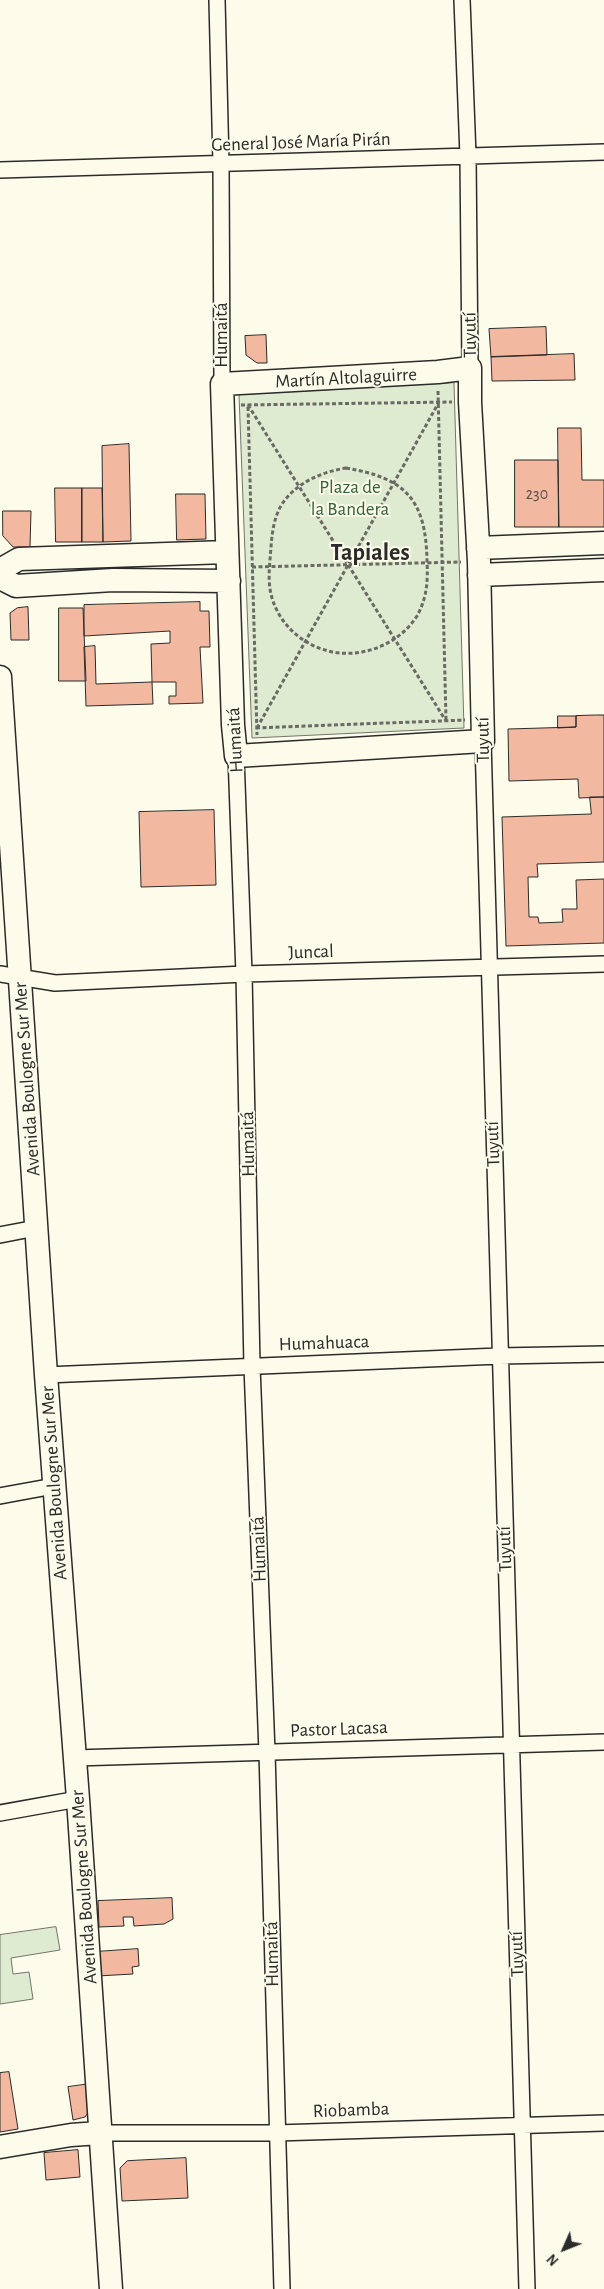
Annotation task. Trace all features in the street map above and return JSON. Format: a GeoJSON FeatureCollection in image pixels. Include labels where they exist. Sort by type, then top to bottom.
{"type":"FeatureCollection","features":[{"type":"Feature","properties":{"kind":"street","name":"Humaitá"},"geometry":{"type":"LineString","coordinates":[[217,0],[221,164],[222,395],[233,725],[247,755],[244,974],[252,1366],[267,1752],[276,2133],[282,2289]]}},
{"type":"Feature","properties":{"kind":"street","name":"Tuyutí"},"geometry":{"type":"LineString","coordinates":[[462,0],[468,156],[470,402],[479,562],[488,967],[527,2289]]}},
{"type":"Feature","properties":{"kind":"street","name":"General José María Pirán"},"geometry":{"type":"LineString","coordinates":[[0,170],[604,152]]}},
{"type":"Feature","properties":{"kind":"street","name":"Martín Altolaguirre"},"geometry":{"type":"LineString","coordinates":[[222,395],[248,394],[470,368]]}},
{"type":"Feature","properties":{"kind":"street"},"geometry":{"type":"LineString","coordinates":[[479,562],[604,543]]}},
{"type":"Feature","properties":{"kind":"street"},"geometry":{"type":"LineString","coordinates":[[0,570],[19,559],[115,556],[228,567]]}},
{"type":"Feature","properties":{"kind":"street"},"geometry":{"type":"LineString","coordinates":[[113,580],[115,556]]}},
{"type":"Feature","properties":{"kind":"street"},"geometry":{"type":"LineString","coordinates":[[479,562],[604,570]]}},
{"type":"Feature","properties":{"kind":"street"},"geometry":{"type":"LineString","coordinates":[[0,578],[16,586],[113,580],[228,567]]}},
{"type":"Feature","properties":{"kind":"street","name":"Avenida Boulogne Sur Mer"},"geometry":{"type":"LineString","coordinates":[[0,677],[10,976],[36,1228],[78,1799],[111,2289]]}},
{"type":"Feature","properties":{"kind":"street"},"geometry":{"type":"LineString","coordinates":[[247,755],[446,732],[483,730]]}},
{"type":"Feature","properties":{"kind":"street","name":"Juncal"},"geometry":{"type":"LineString","coordinates":[[10,976],[55,983],[244,974],[604,964]]}},
{"type":"Feature","properties":{"kind":"street"},"geometry":{"type":"LineString","coordinates":[[0,1234],[36,1228]]}},
{"type":"Feature","properties":{"kind":"street","name":"Humahuaca"},"geometry":{"type":"LineString","coordinates":[[46,1375],[499,1356],[604,1354]]}},
{"type":"Feature","properties":{"kind":"street"},"geometry":{"type":"LineString","coordinates":[[0,1496],[54,1486]]}},
{"type":"Feature","properties":{"kind":"street","name":"Pastor Lacasa"},"geometry":{"type":"LineString","coordinates":[[74,1758],[604,1742]]}},
{"type":"Feature","properties":{"kind":"street"},"geometry":{"type":"LineString","coordinates":[[0,1812],[78,1799]]}},
{"type":"Feature","properties":{"kind":"street","name":"Riobamba"},"geometry":{"type":"LineString","coordinates":[[100,2133],[276,2133],[604,2123]]}},
{"type":"Feature","properties":{"kind":"street"},"geometry":{"type":"LineString","coordinates":[[0,2147],[71,2135],[100,2133]]}},
{"type":"Feature","properties":{"kind":"path"},"geometry":{"type":"LineString","coordinates":[[438,372],[446,732]]}},
{"type":"Feature","properties":{"kind":"path"},"geometry":{"type":"LineString","coordinates":[[248,394],[299,487],[394,639],[446,732]]}},
{"type":"Feature","properties":{"kind":"path"},"geometry":{"type":"LineString","coordinates":[[248,394],[257,728]]}},
{"type":"Feature","properties":{"kind":"path"},"geometry":{"type":"LineString","coordinates":[[222,395],[248,394],[470,402]]}},
{"type":"Feature","properties":{"kind":"path"},"geometry":{"type":"LineString","coordinates":[[247,755],[257,728],[439,402]]}},
{"type":"Feature","properties":{"kind":"path"},"geometry":{"type":"LineString","coordinates":[[346,468],[371,472],[394,482],[408,494],[421,512],[427,535],[427,591],[422,607],[412,623],[394,639],[378,649],[348,655],[327,652],[305,642],[290,630],[276,610],[270,590],[269,567],[272,530],[282,504],[299,487],[327,471],[346,468]]}},
{"type":"Feature","properties":{"kind":"path"},"geometry":{"type":"LineString","coordinates":[[228,567],[479,562]]}},
{"type":"Feature","properties":{"kind":"path"},"geometry":{"type":"LineString","coordinates":[[233,725],[257,728],[446,732],[483,730]]}},
{"type":"Feature","properties":{"kind":"green space","name":"Plaza de la Bandera"},"geometry":{"type":"Polygon","coordinates":[[[454,383],[464,728],[252,738],[239,395],[454,383]]]}},
{"type":"Feature","properties":{"kind":"green space"},"geometry":{"type":"Polygon","coordinates":[[[56,1927],[60,1950],[11,1958],[13,1974],[29,1972],[33,1999],[0,2004],[0,1935],[56,1927]]]}},
{"type":"Feature","properties":{"kind":"building"},"geometry":{"type":"Polygon","coordinates":[[[546,327],[547,355],[491,357],[489,329],[546,327]]]}},
{"type":"Feature","properties":{"kind":"building"},"geometry":{"type":"Polygon","coordinates":[[[266,335],[267,363],[257,363],[246,355],[245,336],[266,335]]]}},
{"type":"Feature","properties":{"kind":"building"},"geometry":{"type":"Polygon","coordinates":[[[574,354],[575,380],[492,381],[491,357],[574,354]]]}},
{"type":"Feature","properties":{"kind":"building"},"geometry":{"type":"Polygon","coordinates":[[[558,428],[581,428],[582,480],[604,480],[604,527],[559,527],[558,428]]]}},
{"type":"Feature","properties":{"kind":"building"},"geometry":{"type":"Polygon","coordinates":[[[129,444],[131,541],[103,542],[102,446],[129,444]]]}},
{"type":"Feature","properties":{"kind":"building"},"geometry":{"type":"Polygon","coordinates":[[[515,460],[558,460],[559,527],[515,527],[515,460]]]}},
{"type":"Feature","properties":{"kind":"building"},"geometry":{"type":"Polygon","coordinates":[[[55,488],[82,488],[82,542],[56,542],[55,488]]]}},
{"type":"Feature","properties":{"kind":"building"},"geometry":{"type":"Polygon","coordinates":[[[82,488],[102,488],[103,542],[82,542],[82,488]]]}},
{"type":"Feature","properties":{"kind":"building"},"geometry":{"type":"Polygon","coordinates":[[[176,494],[205,494],[206,539],[177,540],[176,494]]]}},
{"type":"Feature","properties":{"kind":"building"},"geometry":{"type":"Polygon","coordinates":[[[3,511],[31,511],[30,547],[13,547],[3,536],[3,511]]]}},
{"type":"Feature","properties":{"kind":"building"},"geometry":{"type":"Polygon","coordinates":[[[200,602],[200,611],[209,611],[210,647],[200,647],[203,703],[169,704],[169,696],[176,696],[176,682],[152,682],[151,644],[170,643],[170,631],[84,636],[84,605],[200,602]]]}},
{"type":"Feature","properties":{"kind":"building"},"geometry":{"type":"Polygon","coordinates":[[[28,607],[29,640],[11,640],[10,613],[17,608],[28,607]]]}},
{"type":"Feature","properties":{"kind":"building"},"geometry":{"type":"Polygon","coordinates":[[[59,608],[83,608],[86,681],[59,681],[59,608]]]}},
{"type":"Feature","properties":{"kind":"building"},"geometry":{"type":"Polygon","coordinates":[[[95,646],[96,684],[152,682],[153,704],[86,706],[84,647],[95,646]]]}},
{"type":"Feature","properties":{"kind":"building"},"geometry":{"type":"Polygon","coordinates":[[[604,715],[604,797],[579,798],[578,779],[509,781],[508,729],[576,727],[576,716],[604,715]]]}},
{"type":"Feature","properties":{"kind":"building"},"geometry":{"type":"Polygon","coordinates":[[[558,716],[576,716],[576,727],[558,728],[558,716]]]}},
{"type":"Feature","properties":{"kind":"building"},"geometry":{"type":"Polygon","coordinates":[[[590,797],[604,797],[604,862],[537,864],[538,877],[528,877],[529,917],[538,917],[539,923],[563,922],[562,909],[577,909],[576,880],[604,879],[604,943],[506,946],[502,817],[591,814],[590,797]]]}},
{"type":"Feature","properties":{"kind":"building"},"geometry":{"type":"Polygon","coordinates":[[[214,810],[216,885],[141,887],[139,812],[214,810]]]}},
{"type":"Feature","properties":{"kind":"building"},"geometry":{"type":"Polygon","coordinates":[[[172,1898],[173,1919],[164,1924],[134,1926],[133,1917],[123,1917],[124,1926],[99,1927],[98,1901],[172,1898]]]}},
{"type":"Feature","properties":{"kind":"building"},"geometry":{"type":"Polygon","coordinates":[[[138,1949],[139,1966],[132,1967],[133,1974],[97,1976],[95,1952],[138,1949]]]}},
{"type":"Feature","properties":{"kind":"building"},"geometry":{"type":"Polygon","coordinates":[[[9,2072],[18,2129],[0,2132],[0,2073],[9,2072]]]}},
{"type":"Feature","properties":{"kind":"building"},"geometry":{"type":"Polygon","coordinates":[[[90,2084],[92,2107],[85,2117],[73,2120],[68,2087],[90,2084]]]}},
{"type":"Feature","properties":{"kind":"building"},"geometry":{"type":"Polygon","coordinates":[[[78,2150],[80,2177],[46,2180],[44,2153],[78,2150]]]}},
{"type":"Feature","properties":{"kind":"building"},"geometry":{"type":"Polygon","coordinates":[[[186,2158],[188,2198],[122,2201],[120,2168],[127,2161],[186,2158]]]}},
{"type":"Feature","properties":{"kind":"district","name":"Tapiales"},"geometry":{"type":"Point","coordinates":[370,553]}}]}
